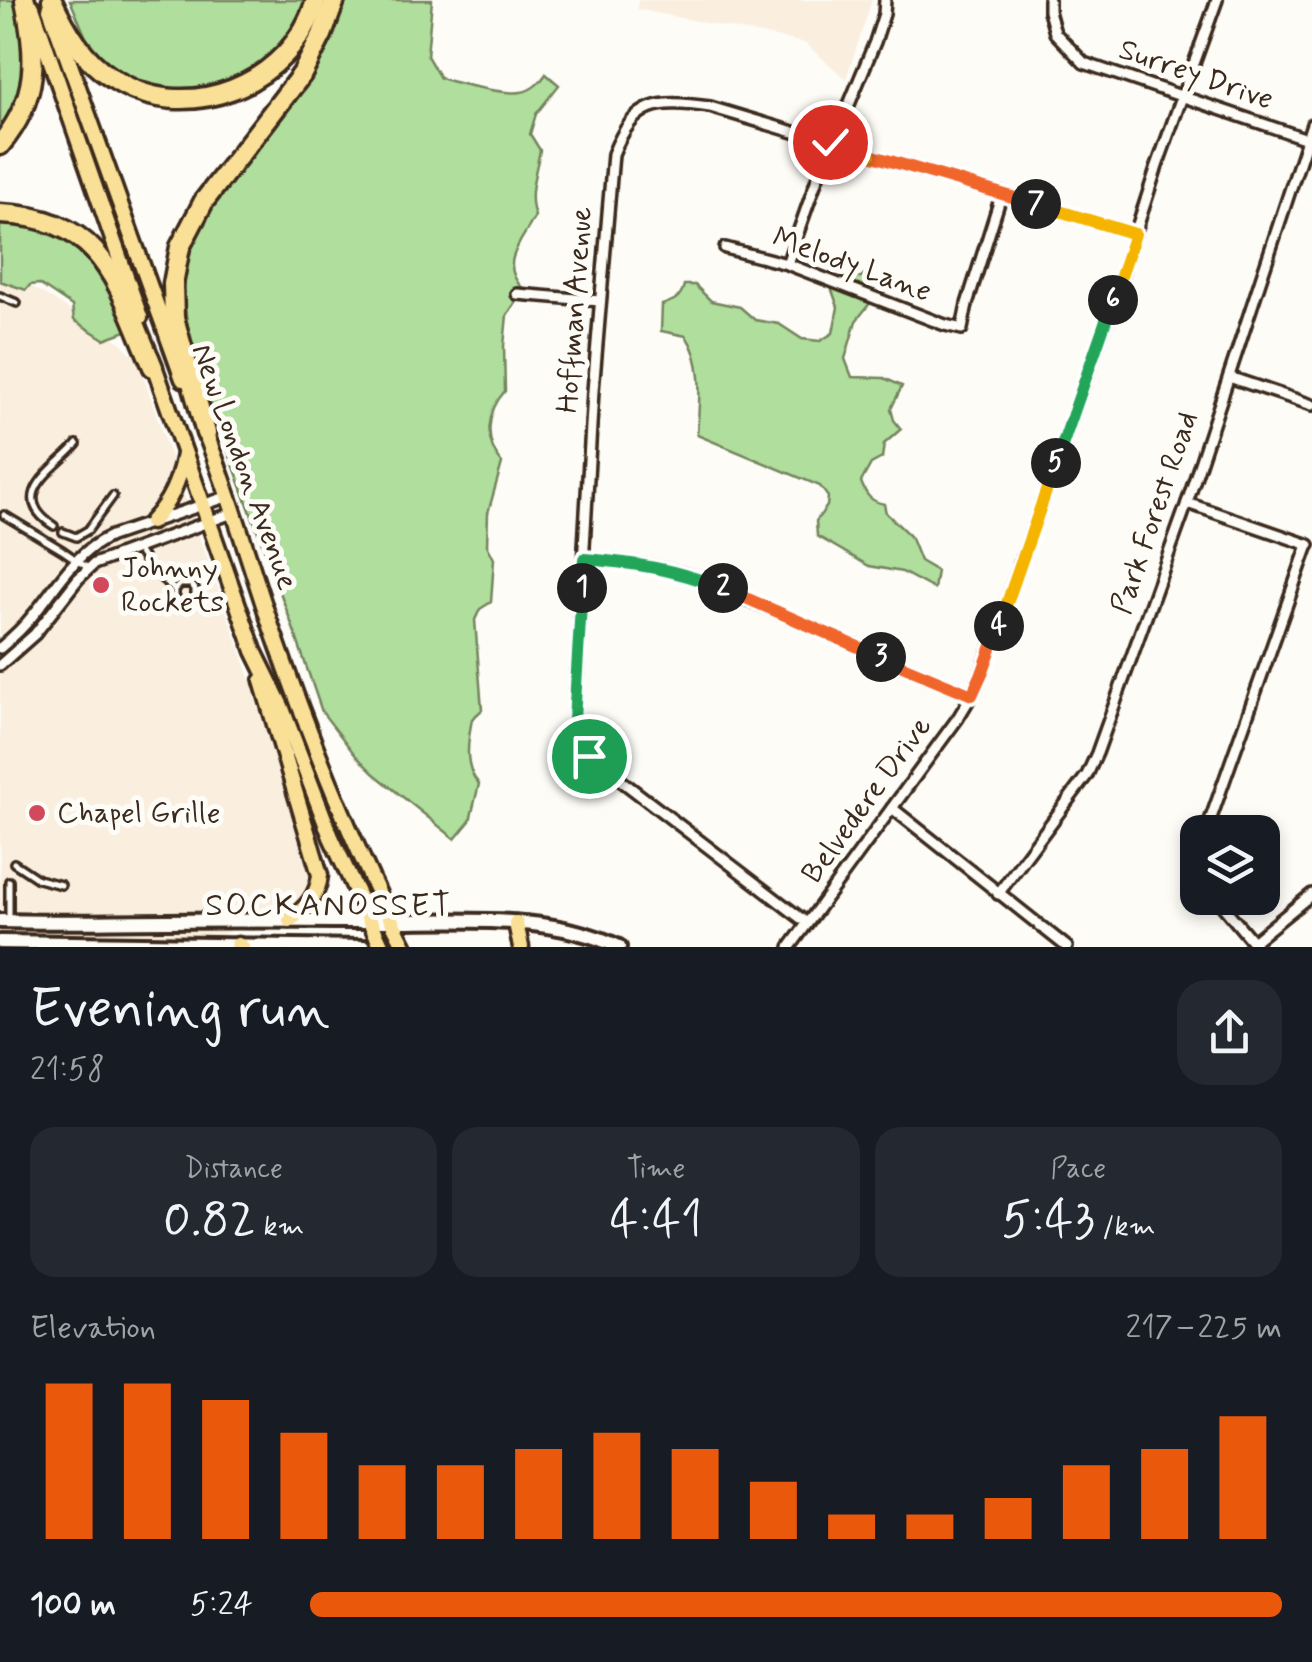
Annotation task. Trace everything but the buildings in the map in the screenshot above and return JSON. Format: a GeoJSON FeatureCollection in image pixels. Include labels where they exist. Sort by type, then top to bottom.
{"type":"FeatureCollection","features":[{"type":"Feature","properties":{"kind":"highway"},"geometry":{"type":"LineString","coordinates":[[0,145],[18,118],[31,81],[33,45],[27,0]]}},
{"type":"Feature","properties":{"kind":"highway"},"geometry":{"type":"LineString","coordinates":[[49,0],[76,42],[101,70],[132,89],[187,99],[234,90],[262,75],[294,45],[316,0]]}},
{"type":"Feature","properties":{"kind":"highway"},"geometry":{"type":"LineString","coordinates":[[206,433],[174,318],[173,284],[180,246],[204,201],[302,74],[335,0]]}},
{"type":"Feature","properties":{"kind":"highway"},"geometry":{"type":"LineString","coordinates":[[0,214],[48,221],[92,248],[116,279],[153,367]]}},
{"type":"Feature","properties":{"kind":"main road","name":"New London Avenue"},"geometry":{"type":"LineString","coordinates":[[27,0],[254,652],[281,706],[324,819],[382,947]]}},
{"type":"Feature","properties":{"kind":"main road","name":"New London Avenue"},"geometry":{"type":"LineString","coordinates":[[49,0],[235,512],[329,785],[405,947]]}},
{"type":"Feature","properties":{"kind":"main road"},"geometry":{"type":"LineString","coordinates":[[151,522],[171,498],[184,454]]}},
{"type":"Feature","properties":{"kind":"main road"},"geometry":{"type":"LineString","coordinates":[[254,652],[320,875],[311,902],[290,920]]}},
{"type":"Feature","properties":{"kind":"main road"},"geometry":{"type":"LineString","coordinates":[[516,923],[521,947]]}},
{"type":"Feature","properties":{"kind":"street"},"geometry":{"type":"LineString","coordinates":[[787,264],[875,42],[885,0]]}},
{"type":"Feature","properties":{"kind":"street","name":"Surrey Drive"},"geometry":{"type":"LineString","coordinates":[[1048,0],[1055,33],[1084,63],[1307,139]]}},
{"type":"Feature","properties":{"kind":"street","name":"Belvedere Drive"},"geometry":{"type":"LineString","coordinates":[[790,947],[958,718],[983,671],[1217,0]]}},
{"type":"Feature","properties":{"kind":"street","name":"Hoffman Avenue"},"geometry":{"type":"LineString","coordinates":[[808,923],[589,756],[576,740],[574,720],[600,301],[612,154],[621,134],[638,114],[650,107],[710,107],[1135,234]]}},
{"type":"Feature","properties":{"kind":"street","name":"Park Forest Road"},"geometry":{"type":"LineString","coordinates":[[998,894],[1087,776],[1186,503],[1312,124]]}},
{"type":"Feature","properties":{"kind":"street","name":"Melody Lane"},"geometry":{"type":"LineString","coordinates":[[725,248],[787,264],[945,326],[962,329],[1002,194]]}},
{"type":"Feature","properties":{"kind":"street"},"geometry":{"type":"LineString","coordinates":[[517,294],[600,301]]}},
{"type":"Feature","properties":{"kind":"street"},"geometry":{"type":"LineString","coordinates":[[1228,377],[1312,406]]}},
{"type":"Feature","properties":{"kind":"street"},"geometry":{"type":"LineString","coordinates":[[0,665],[34,634],[88,568],[205,514],[229,496]]}},
{"type":"Feature","properties":{"kind":"street"},"geometry":{"type":"LineString","coordinates":[[1186,503],[1310,545],[1212,815]]}},
{"type":"Feature","properties":{"kind":"street"},"geometry":{"type":"LineString","coordinates":[[0,648],[32,616],[76,560],[103,540],[151,522],[235,512]]}},
{"type":"Feature","properties":{"kind":"street"},"geometry":{"type":"LineString","coordinates":[[584,559],[628,562],[691,576],[972,695]]}},
{"type":"Feature","properties":{"kind":"street"},"geometry":{"type":"LineString","coordinates":[[892,808],[1066,947]]}},
{"type":"Feature","properties":{"kind":"street"},"geometry":{"type":"LineString","coordinates":[[1230,915],[1255,944],[1312,894]]}},
{"type":"Feature","properties":{"kind":"street"},"geometry":{"type":"LineString","coordinates":[[364,947],[5,944],[5,921],[516,923],[564,928],[619,947]]}},
{"type":"Feature","properties":{"kind":"street"},"geometry":{"type":"LineString","coordinates":[[140,921],[141,945]]}},
{"type":"Feature","properties":{"kind":"lane"},"geometry":{"type":"LineString","coordinates":[[0,296],[17,303]]}},
{"type":"Feature","properties":{"kind":"lane"},"geometry":{"type":"LineString","coordinates":[[54,526],[41,518],[34,494],[42,477],[77,444]]}},
{"type":"Feature","properties":{"kind":"lane"},"geometry":{"type":"LineString","coordinates":[[63,532],[76,536],[88,530],[113,496]]}},
{"type":"Feature","properties":{"kind":"lane"},"geometry":{"type":"LineString","coordinates":[[4,515],[88,568]]}},
{"type":"Feature","properties":{"kind":"lane"},"geometry":{"type":"LineString","coordinates":[[136,548],[149,567],[175,590],[181,604],[195,598],[191,584],[180,584],[175,590]]}},
{"type":"Feature","properties":{"kind":"lane"},"geometry":{"type":"LineString","coordinates":[[14,863],[38,879],[61,885]]}},
{"type":"Feature","properties":{"kind":"lane"},"geometry":{"type":"LineString","coordinates":[[5,921],[9,881]]}},
{"type":"Feature","properties":{"kind":"shaded area"},"geometry":{"type":"Polygon","coordinates":[[[638,0],[872,0],[846,79],[805,43],[637,9],[638,0]]]}},
{"type":"Feature","properties":{"kind":"shaded area"},"geometry":{"type":"Polygon","coordinates":[[[0,281],[31,286],[119,341],[138,360],[322,869],[300,912],[231,930],[215,940],[0,947],[0,281]]]}},
{"type":"Feature","properties":{"kind":"green space"},"geometry":{"type":"Polygon","coordinates":[[[0,0],[13,0],[26,42],[26,84],[0,139],[0,0]]]}},
{"type":"Feature","properties":{"kind":"green space"},"geometry":{"type":"Polygon","coordinates":[[[70,0],[313,0],[308,14],[253,79],[165,97],[100,70],[70,0]]]}},
{"type":"Feature","properties":{"kind":"green space"},"geometry":{"type":"Polygon","coordinates":[[[345,0],[432,0],[427,56],[440,78],[514,92],[532,88],[546,74],[559,85],[536,114],[530,134],[540,150],[532,192],[535,216],[512,262],[512,271],[524,290],[507,315],[505,391],[491,417],[492,445],[502,463],[488,513],[487,545],[494,559],[491,602],[480,609],[475,620],[482,710],[472,719],[468,753],[479,784],[470,821],[455,839],[373,773],[322,712],[194,358],[183,300],[187,260],[203,219],[317,69],[345,0]]]}},
{"type":"Feature","properties":{"kind":"green space"},"geometry":{"type":"Polygon","coordinates":[[[0,213],[87,245],[126,331],[104,339],[74,320],[72,306],[39,284],[26,290],[0,281],[0,213]]]}},
{"type":"Feature","properties":{"kind":"green space"},"geometry":{"type":"Polygon","coordinates":[[[867,272],[865,278],[874,298],[856,321],[845,359],[852,377],[884,378],[902,386],[891,409],[901,429],[884,444],[882,458],[871,464],[861,482],[869,497],[884,504],[886,513],[910,536],[920,561],[937,571],[934,589],[902,572],[869,566],[817,536],[816,521],[827,506],[828,497],[820,486],[697,435],[696,358],[686,336],[661,331],[662,305],[676,298],[684,285],[695,285],[711,301],[740,307],[755,320],[779,324],[802,339],[820,341],[833,333],[838,307],[828,279],[861,277],[867,272]]]}},
{"type":"Feature","properties":{"kind":"place","name":"Johnny Rockets"},"geometry":{"type":"Point","coordinates":[101,585]}},
{"type":"Feature","properties":{"kind":"place","name":"Chapel Grille"},"geometry":{"type":"Point","coordinates":[37,813]}},
{"type":"Feature","properties":{"kind":"district","name":"SOCKANOSSET"},"geometry":{"type":"Point","coordinates":[329,906]}},
{"type":"Feature","properties":{"kind":"route"},"geometry":{"type":"LineString","coordinates":[[589,756],[576,740],[574,720],[584,559],[628,562],[691,576],[972,695],[983,671],[1135,234],[830,142]]}}]}
